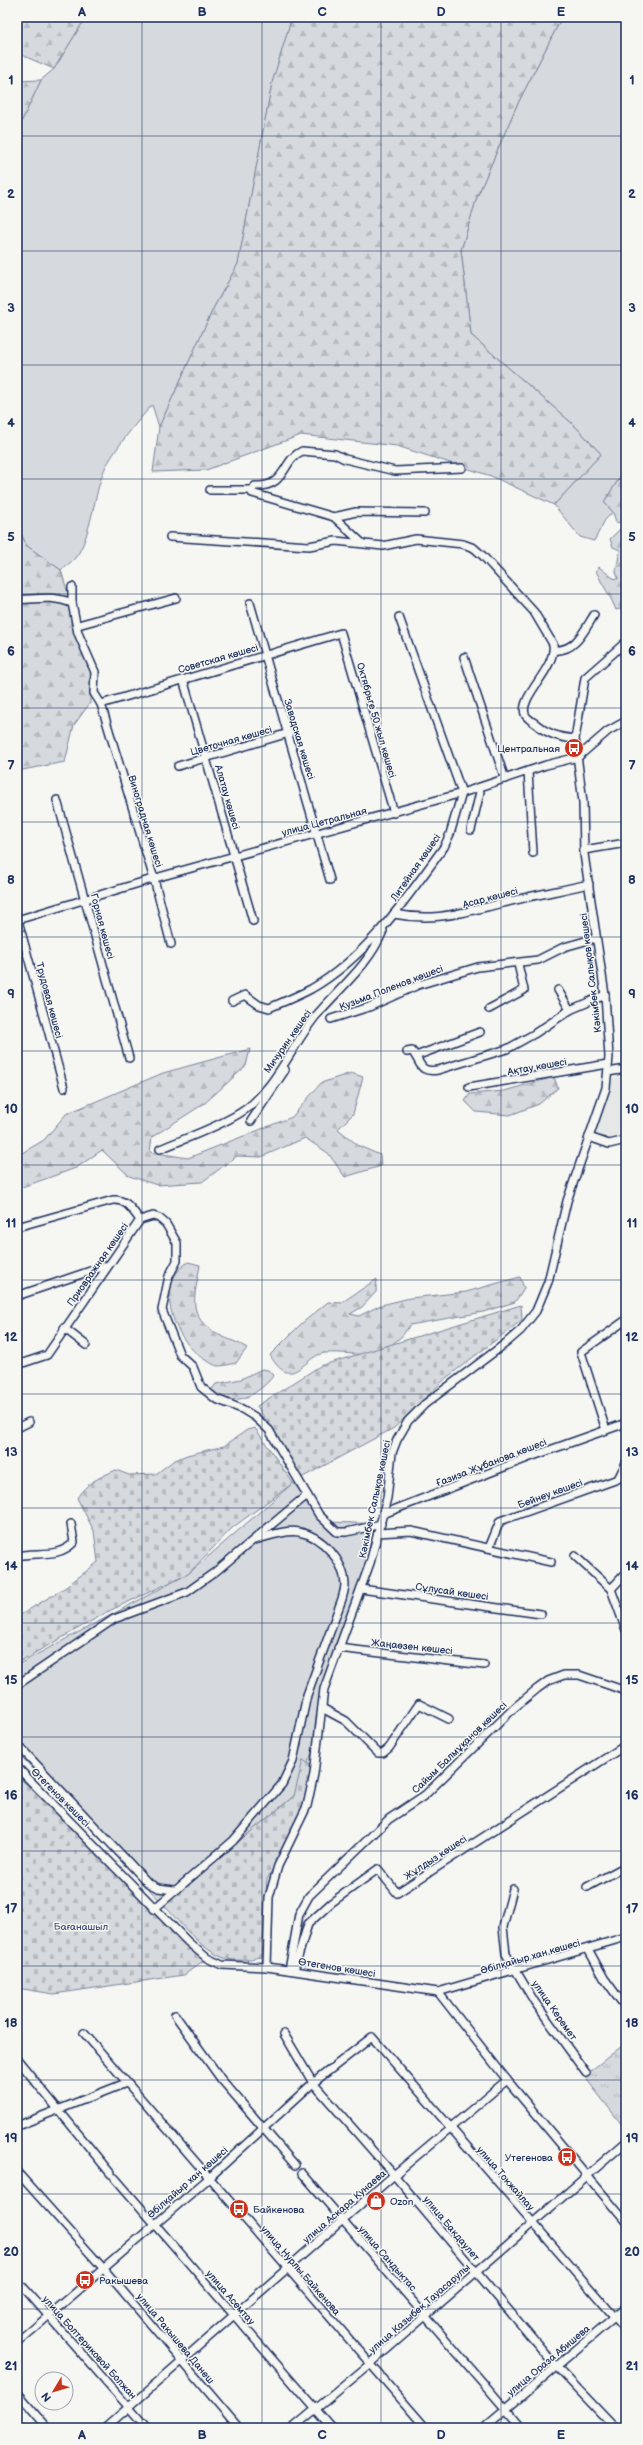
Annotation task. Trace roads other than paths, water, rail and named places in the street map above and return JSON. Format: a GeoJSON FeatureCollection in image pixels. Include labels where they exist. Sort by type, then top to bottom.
{"type":"FeatureCollection","features":[{"type":"Feature","properties":{"kind":"street"},"geometry":{"type":"LineString","coordinates":[[251,490],[255,486],[261,486],[278,480],[293,458],[302,451],[335,454],[345,459],[395,471],[462,468]]}},
{"type":"Feature","properties":{"kind":"street"},"geometry":{"type":"LineString","coordinates":[[210,490],[251,490],[259,495],[334,517],[362,543]]}},
{"type":"Feature","properties":{"kind":"street"},"geometry":{"type":"LineString","coordinates":[[334,517],[356,512],[425,513]]}},
{"type":"Feature","properties":{"kind":"street"},"geometry":{"type":"LineString","coordinates":[[170,537],[309,546],[336,541],[383,546],[402,541],[427,539],[474,548],[534,612],[549,636],[554,650],[549,664],[525,703],[524,712],[526,716],[544,731],[575,739]]}},
{"type":"Feature","properties":{"kind":"street","name":"Виноградная көшесі"},"geometry":{"type":"LineString","coordinates":[[72,587],[72,603],[82,643],[95,672],[94,693],[101,704],[154,879],[171,944]]}},
{"type":"Feature","properties":{"kind":"street"},"geometry":{"type":"LineString","coordinates":[[17,600],[45,597],[58,598],[72,603]]}},
{"type":"Feature","properties":{"kind":"street"},"geometry":{"type":"LineString","coordinates":[[78,625],[176,598]]}},
{"type":"Feature","properties":{"kind":"street","name":"Заводская көшесі"},"geometry":{"type":"LineString","coordinates":[[250,603],[264,655],[289,733],[330,880]]}},
{"type":"Feature","properties":{"kind":"street"},"geometry":{"type":"LineString","coordinates":[[554,650],[563,651],[571,647],[594,615]]}},
{"type":"Feature","properties":{"kind":"street"},"geometry":{"type":"LineString","coordinates":[[400,617],[462,793]]}},
{"type":"Feature","properties":{"kind":"street","name":"Советская көшесі"},"geometry":{"type":"LineString","coordinates":[[101,704],[183,678],[341,633]]}},
{"type":"Feature","properties":{"kind":"street","name":"Октябрьге 50 жыл көшесі"},"geometry":{"type":"LineString","coordinates":[[341,633],[394,813]]}},
{"type":"Feature","properties":{"kind":"street","name":"Кәкімбек Салықов көшесі"},"geometry":{"type":"LineString","coordinates":[[267,1967],[269,1896],[278,1866],[307,1806],[314,1774],[324,1689],[361,1589],[381,1524],[392,1453],[404,1426],[436,1394],[511,1338],[536,1311],[547,1286],[567,1201],[606,1088],[608,1064],[605,995],[584,850],[583,802],[575,739],[584,678],[626,642]]}},
{"type":"Feature","properties":{"kind":"street"},"geometry":{"type":"LineString","coordinates":[[464,657],[505,779]]}},
{"type":"Feature","properties":{"kind":"street","name":"Алатау көшесі"},"geometry":{"type":"LineString","coordinates":[[183,678],[254,921]]}},
{"type":"Feature","properties":{"kind":"street","name":"улица Цетральная"},"geometry":{"type":"LineString","coordinates":[[17,919],[235,856],[394,813],[578,757],[596,740],[626,721]]}},
{"type":"Feature","properties":{"kind":"street","name":"Цветочная көшесі"},"geometry":{"type":"LineString","coordinates":[[178,766],[289,733]]}},
{"type":"Feature","properties":{"kind":"street"},"geometry":{"type":"LineString","coordinates":[[528,771],[533,853]]}},
{"type":"Feature","properties":{"kind":"street"},"geometry":{"type":"LineString","coordinates":[[471,830],[480,792],[478,788]]}},
{"type":"Feature","properties":{"kind":"street","name":"Литейная көшесі"},"geometry":{"type":"LineString","coordinates":[[232,1001],[245,995],[259,1005],[269,1008],[311,989],[345,964],[384,927],[444,847],[450,834],[462,793]]}},
{"type":"Feature","properties":{"kind":"street","name":"Горная көшесі"},"geometry":{"type":"LineString","coordinates":[[57,800],[129,1058]]}},
{"type":"Feature","properties":{"kind":"street"},"geometry":{"type":"LineString","coordinates":[[584,850],[626,842]]}},
{"type":"Feature","properties":{"kind":"street","name":"Асар көшесі"},"geometry":{"type":"LineString","coordinates":[[394,914],[409,917],[457,916],[499,904],[589,884]]}},
{"type":"Feature","properties":{"kind":"street","name":"Трудовая көшесі"},"geometry":{"type":"LineString","coordinates":[[17,919],[64,1088]]}},
{"type":"Feature","properties":{"kind":"street","name":"Мичурин көшесі"},"geometry":{"type":"LineString","coordinates":[[160,1150],[241,1112],[253,1102],[280,1070],[316,1016],[359,969],[384,927]]}},
{"type":"Feature","properties":{"kind":"street","name":"Кузьма Поленов көшесі"},"geometry":{"type":"LineString","coordinates":[[331,1019],[369,1007],[418,985],[478,967],[518,964],[538,960],[564,947],[596,938]]}},
{"type":"Feature","properties":{"kind":"street"},"geometry":{"type":"LineString","coordinates":[[489,1009],[524,990],[518,964]]}},
{"type":"Feature","properties":{"kind":"street"},"geometry":{"type":"LineString","coordinates":[[558,990],[570,1010]]}},
{"type":"Feature","properties":{"kind":"street"},"geometry":{"type":"LineString","coordinates":[[407,1052],[412,1051],[422,1069],[430,1072],[438,1070],[507,1049],[534,1034],[570,1010],[605,995]]}},
{"type":"Feature","properties":{"kind":"street"},"geometry":{"type":"LineString","coordinates":[[416,1056],[480,1032]]}},
{"type":"Feature","properties":{"kind":"street"},"geometry":{"type":"LineString","coordinates":[[251,1121],[290,1064],[293,1051]]}},
{"type":"Feature","properties":{"kind":"street","name":"Ақтау көшесі"},"geometry":{"type":"LineString","coordinates":[[469,1087],[608,1064]]}},
{"type":"Feature","properties":{"kind":"street"},"geometry":{"type":"LineString","coordinates":[[608,1072],[626,1069]]}},
{"type":"Feature","properties":{"kind":"street"},"geometry":{"type":"LineString","coordinates":[[589,1137],[609,1144],[626,1140]]}},
{"type":"Feature","properties":{"kind":"street"},"geometry":{"type":"LineString","coordinates":[[17,1227],[113,1200],[121,1200],[128,1204],[140,1220]]}},
{"type":"Feature","properties":{"kind":"street","name":"Приовражная көшесі"},"geometry":{"type":"LineString","coordinates":[[17,1365],[47,1355],[64,1328],[140,1220],[153,1216],[159,1218],[166,1224],[177,1243],[177,1261],[169,1276],[162,1310],[180,1355],[193,1366],[201,1387],[216,1399],[242,1409],[256,1417],[269,1430],[319,1515],[337,1532],[346,1532],[381,1524]]}},
{"type":"Feature","properties":{"kind":"street"},"geometry":{"type":"LineString","coordinates":[[17,1296],[108,1265]]}},
{"type":"Feature","properties":{"kind":"street"},"geometry":{"type":"LineString","coordinates":[[606,1430],[581,1355],[583,1350],[626,1320]]}},
{"type":"Feature","properties":{"kind":"street"},"geometry":{"type":"LineString","coordinates":[[64,1328],[86,1345]]}},
{"type":"Feature","properties":{"kind":"street"},"geometry":{"type":"LineString","coordinates":[[17,1428],[29,1422]]}},
{"type":"Feature","properties":{"kind":"street","name":"Ғазиза Жұбанова көшесі"},"geometry":{"type":"LineString","coordinates":[[383,1514],[530,1457],[626,1423]]}},
{"type":"Feature","properties":{"kind":"street","name":"Бейнеу көшесі"},"geometry":{"type":"LineString","coordinates":[[489,1548],[500,1521],[618,1479],[626,1463]]}},
{"type":"Feature","properties":{"kind":"street"},"geometry":{"type":"LineString","coordinates":[[17,1685],[114,1619],[187,1592],[254,1540],[307,1495]]}},
{"type":"Feature","properties":{"kind":"street"},"geometry":{"type":"LineString","coordinates":[[17,1556],[30,1552],[52,1554],[68,1547],[74,1542],[71,1524]]}},
{"type":"Feature","properties":{"kind":"street"},"geometry":{"type":"LineString","coordinates":[[154,1909],[174,1890],[233,1841],[282,1784],[293,1761],[306,1695],[342,1599],[345,1585],[343,1572],[327,1547],[314,1536],[298,1531],[254,1540]]}},
{"type":"Feature","properties":{"kind":"street"},"geometry":{"type":"LineString","coordinates":[[378,1533],[411,1531],[551,1562]]}},
{"type":"Feature","properties":{"kind":"street"},"geometry":{"type":"LineString","coordinates":[[575,1556],[611,1590],[626,1630]]}},
{"type":"Feature","properties":{"kind":"street"},"geometry":{"type":"LineString","coordinates":[[611,1590],[626,1573]]}},
{"type":"Feature","properties":{"kind":"street","name":"Сұлусай көшесі"},"geometry":{"type":"LineString","coordinates":[[361,1589],[541,1614]]}},
{"type":"Feature","properties":{"kind":"street","name":"Жаңаөзен көшесі"},"geometry":{"type":"LineString","coordinates":[[338,1648],[484,1665]]}},
{"type":"Feature","properties":{"kind":"street","name":"Сайым Балмұқанов көшесі"},"geometry":{"type":"LineString","coordinates":[[292,1970],[299,1914],[310,1896],[389,1819],[425,1795],[531,1694],[548,1681],[564,1675],[579,1675],[626,1691]]}},
{"type":"Feature","properties":{"kind":"street"},"geometry":{"type":"LineString","coordinates":[[322,1708],[346,1721],[378,1753],[383,1753],[389,1748],[418,1704],[449,1719]]}},
{"type":"Feature","properties":{"kind":"street"},"geometry":{"type":"LineString","coordinates":[[17,1744],[148,1883],[158,1888],[174,1890]]}},
{"type":"Feature","properties":{"kind":"street","name":"Жұлдыз көшесі"},"geometry":{"type":"LineString","coordinates":[[292,1970],[308,1924],[331,1903],[378,1869],[397,1893],[626,1745]]}},
{"type":"Feature","properties":{"kind":"street","name":"Өтегенов көшесі"},"geometry":{"type":"LineString","coordinates":[[17,1767],[110,1860],[154,1909],[188,1942],[212,1960],[222,1965],[236,1967],[267,1967],[292,1970],[438,1992]]}},
{"type":"Feature","properties":{"kind":"street"},"geometry":{"type":"LineString","coordinates":[[587,1887],[626,1866]]}},
{"type":"Feature","properties":{"kind":"street","name":"улица Керемет"},"geometry":{"type":"LineString","coordinates":[[513,1889],[503,1927],[506,1954],[534,2001],[586,2073]]}},
{"type":"Feature","properties":{"kind":"street","name":"Әбілқайыр хан көшесі"},"geometry":{"type":"LineString","coordinates":[[438,1992],[626,1937]]}},
{"type":"Feature","properties":{"kind":"street"},"geometry":{"type":"LineString","coordinates":[[588,1949],[604,1978],[626,2008]]}},
{"type":"Feature","properties":{"kind":"street"},"geometry":{"type":"LineString","coordinates":[[438,1992],[507,2080],[626,2222]]}},
{"type":"Feature","properties":{"kind":"street"},"geometry":{"type":"LineString","coordinates":[[175,2015],[221,2079],[264,2127],[295,2165]]}},
{"type":"Feature","properties":{"kind":"street","name":"улица Нурлы Байкенова"},"geometry":{"type":"LineString","coordinates":[[84,2033],[426,2428]]}},
{"type":"Feature","properties":{"kind":"street","name":"улица Бакдаулет"},"geometry":{"type":"LineString","coordinates":[[284,2034],[313,2083],[394,2175],[556,2366],[615,2428]]}},
{"type":"Feature","properties":{"kind":"street","name":"Әбілқайыр хан көшесі"},"geometry":{"type":"LineString","coordinates":[[17,2343],[209,2178],[313,2083],[372,2037]]}},
{"type":"Feature","properties":{"kind":"street","name":"улица Токжайлау"},"geometry":{"type":"LineString","coordinates":[[372,2037],[626,2330]]}},
{"type":"Feature","properties":{"kind":"street","name":"улица Асемтау"},"geometry":{"type":"LineString","coordinates":[[17,2059],[57,2110],[113,2176],[332,2428]]}},
{"type":"Feature","properties":{"kind":"street","name":"улица Аскара Кунаева"},"geometry":{"type":"LineString","coordinates":[[105,2428],[394,2175],[507,2080]]}},
{"type":"Feature","properties":{"kind":"street"},"geometry":{"type":"LineString","coordinates":[[17,2126],[126,2083]]}},
{"type":"Feature","properties":{"kind":"street","name":"улица Казыбек Тауасарулы"},"geometry":{"type":"LineString","coordinates":[[293,2428],[370,2364],[425,2314],[626,2142]]}},
{"type":"Feature","properties":{"kind":"street","name":"улица Ракышева Данеш"},"geometry":{"type":"LineString","coordinates":[[17,2172],[103,2268],[239,2428]]}},
{"type":"Feature","properties":{"kind":"street","name":"улица Сандыктас"},"geometry":{"type":"LineString","coordinates":[[302,2173],[522,2428]]}},
{"type":"Feature","properties":{"kind":"street","name":"улица Болтериковой Болжан"},"geometry":{"type":"LineString","coordinates":[[17,2280],[147,2428]]}},
{"type":"Feature","properties":{"kind":"street","name":"улица Ораза Абишева"},"geometry":{"type":"LineString","coordinates":[[484,2428],[626,2307]]}},
{"type":"Feature","properties":{"kind":"street"},"geometry":{"type":"LineString","coordinates":[[17,2392],[48,2428]]}},
{"type":"Feature","properties":{"kind":"place","name":"Центральная"},"geometry":{"type":"Point","coordinates":[574,748]}},
{"type":"Feature","properties":{"kind":"place","name":"Утегенова"},"geometry":{"type":"Point","coordinates":[567,2157]}},
{"type":"Feature","properties":{"kind":"place","name":"Ozon"},"geometry":{"type":"Point","coordinates":[376,2201]}},
{"type":"Feature","properties":{"kind":"place","name":"Байкенова"},"geometry":{"type":"Point","coordinates":[239,2209]}},
{"type":"Feature","properties":{"kind":"place","name":"Ракышева"},"geometry":{"type":"Point","coordinates":[85,2280]}},
{"type":"Feature","properties":{"kind":"park label","name":"Бағанашыл"},"geometry":{"type":"Point","coordinates":[81,1926]}}]}
